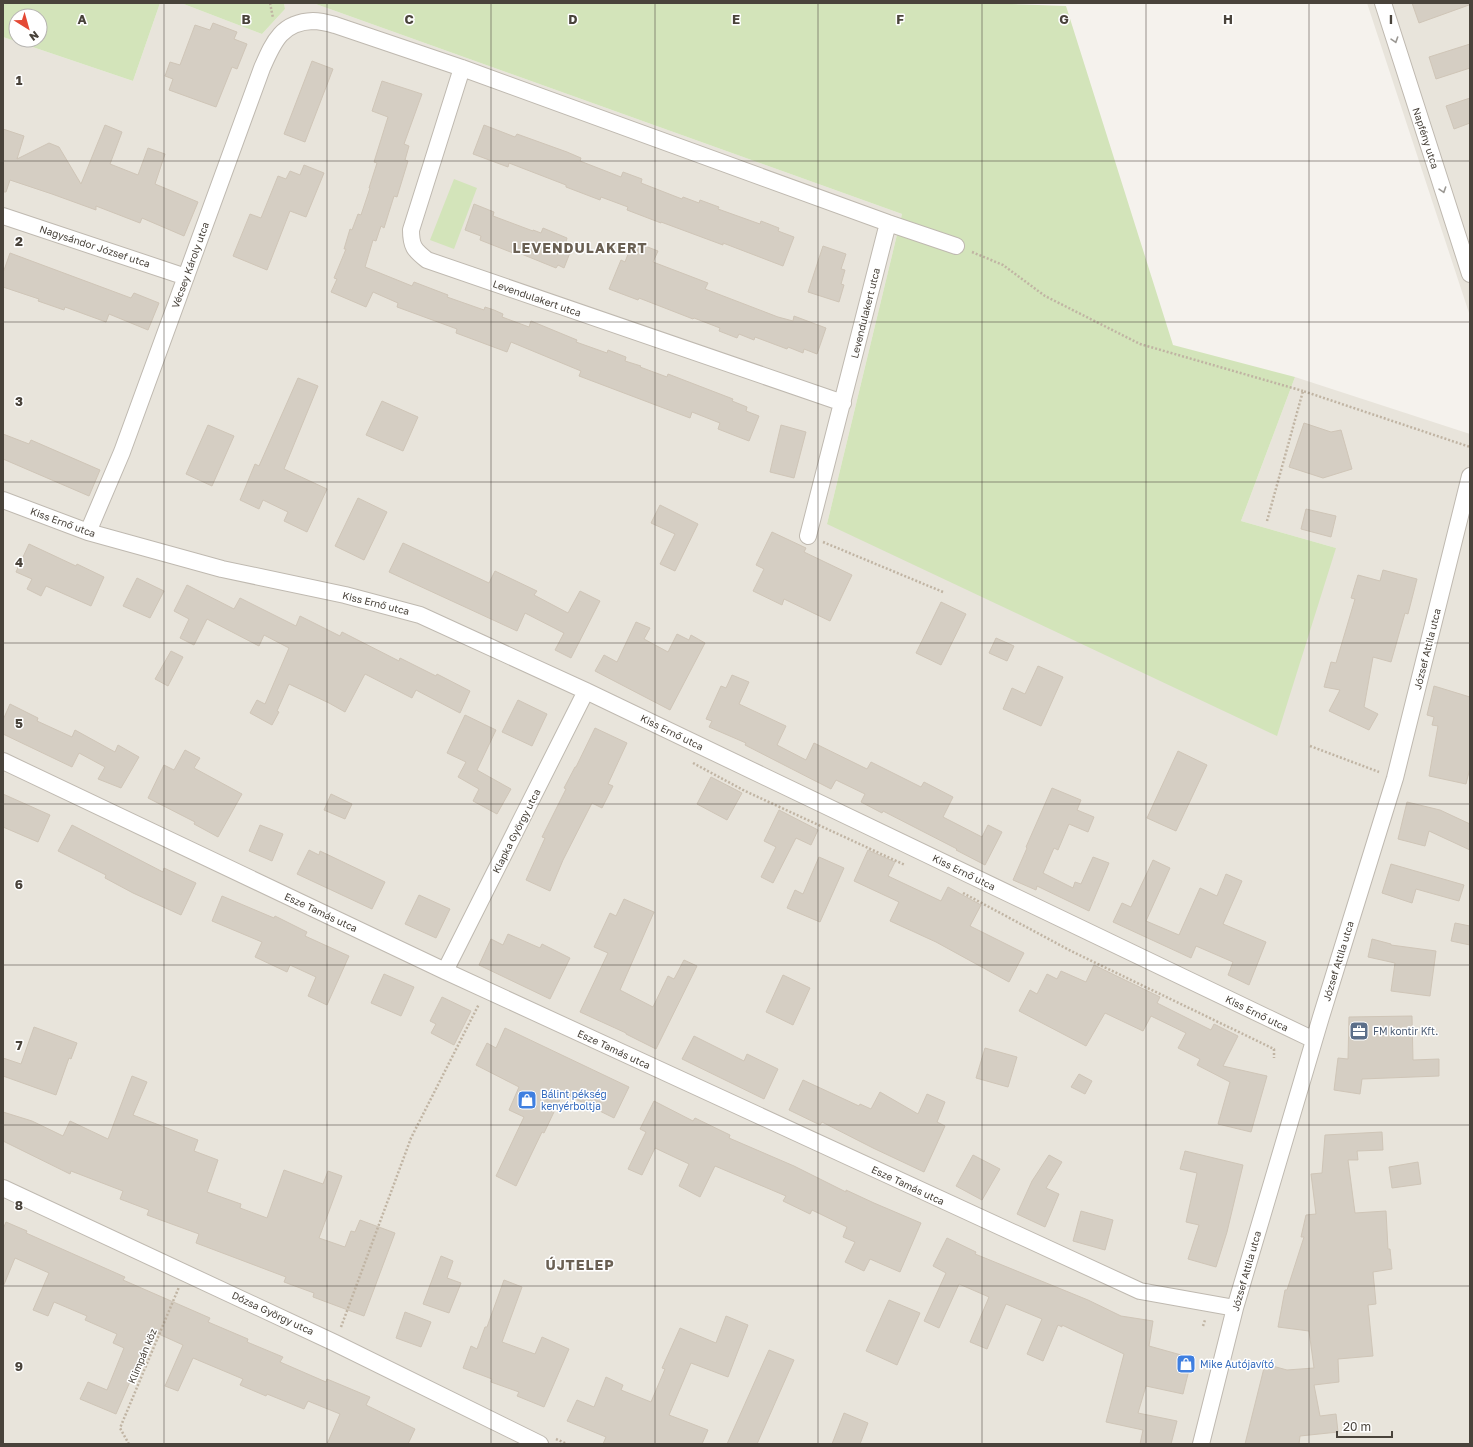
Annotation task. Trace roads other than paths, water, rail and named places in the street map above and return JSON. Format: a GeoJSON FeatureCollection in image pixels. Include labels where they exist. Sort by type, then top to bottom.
{"type":"FeatureCollection","features":[{"type":"Feature","properties":{"kind":"street","name":"Napfény utca"},"geometry":{"type":"LineString","coordinates":[[1382,3],[1470,274]]}},
{"type":"Feature","properties":{"kind":"street","name":"Vécsey Károly utca"},"geometry":{"type":"LineString","coordinates":[[88,532],[122,452],[262,68],[278,36],[288,27],[299,23],[314,21],[335,25],[462,68]]}},
{"type":"Feature","properties":{"kind":"street"},"geometry":{"type":"LineString","coordinates":[[462,68],[888,223],[956,246]]}},
{"type":"Feature","properties":{"kind":"street","name":"Levendulakert utca"},"geometry":{"type":"LineString","coordinates":[[462,68],[411,230],[411,242],[417,252],[427,260],[842,402]]}},
{"type":"Feature","properties":{"kind":"street","name":"Nagysándor József utca"},"geometry":{"type":"LineString","coordinates":[[3,216],[186,276]]}},
{"type":"Feature","properties":{"kind":"street","name":"Levendulakert utca"},"geometry":{"type":"LineString","coordinates":[[808,536],[888,223]]}},
{"type":"Feature","properties":{"kind":"street","name":"József Attila utca"},"geometry":{"type":"LineString","coordinates":[[1201,1444],[1235,1308],[1314,1040],[1395,778],[1470,476]]}},
{"type":"Feature","properties":{"kind":"street","name":"Kiss Ernő utca"},"geometry":{"type":"LineString","coordinates":[[3,500],[88,532],[222,569],[345,595],[420,614],[586,691],[1314,1040]]}},
{"type":"Feature","properties":{"kind":"street","name":"Klapka György utca"},"geometry":{"type":"LineString","coordinates":[[446,971],[586,691]]}},
{"type":"Feature","properties":{"kind":"street","name":"Esze Tamás utca"},"geometry":{"type":"LineString","coordinates":[[3,761],[446,971],[1140,1291],[1235,1308]]}},
{"type":"Feature","properties":{"kind":"street","name":"Dózsa György utca"},"geometry":{"type":"LineString","coordinates":[[3,1188],[186,1272],[335,1343],[540,1444]]}},
{"type":"Feature","properties":{"kind":"place","name":"FM kontir Kft."},"geometry":{"type":"Point","coordinates":[1359,1031]}},
{"type":"Feature","properties":{"kind":"place","name":"Bálint pékség kenyérboltja"},"geometry":{"type":"Point","coordinates":[527,1100]}},
{"type":"Feature","properties":{"kind":"place","name":"Mike Autójavító"},"geometry":{"type":"Point","coordinates":[1186,1364]}},
{"type":"Feature","properties":{"kind":"district","name":"LEVENDULAKERT"},"geometry":{"type":"Point","coordinates":[580,247]}},
{"type":"Feature","properties":{"kind":"district","name":"ÚJTELEP"},"geometry":{"type":"Point","coordinates":[580,1264]}}]}
